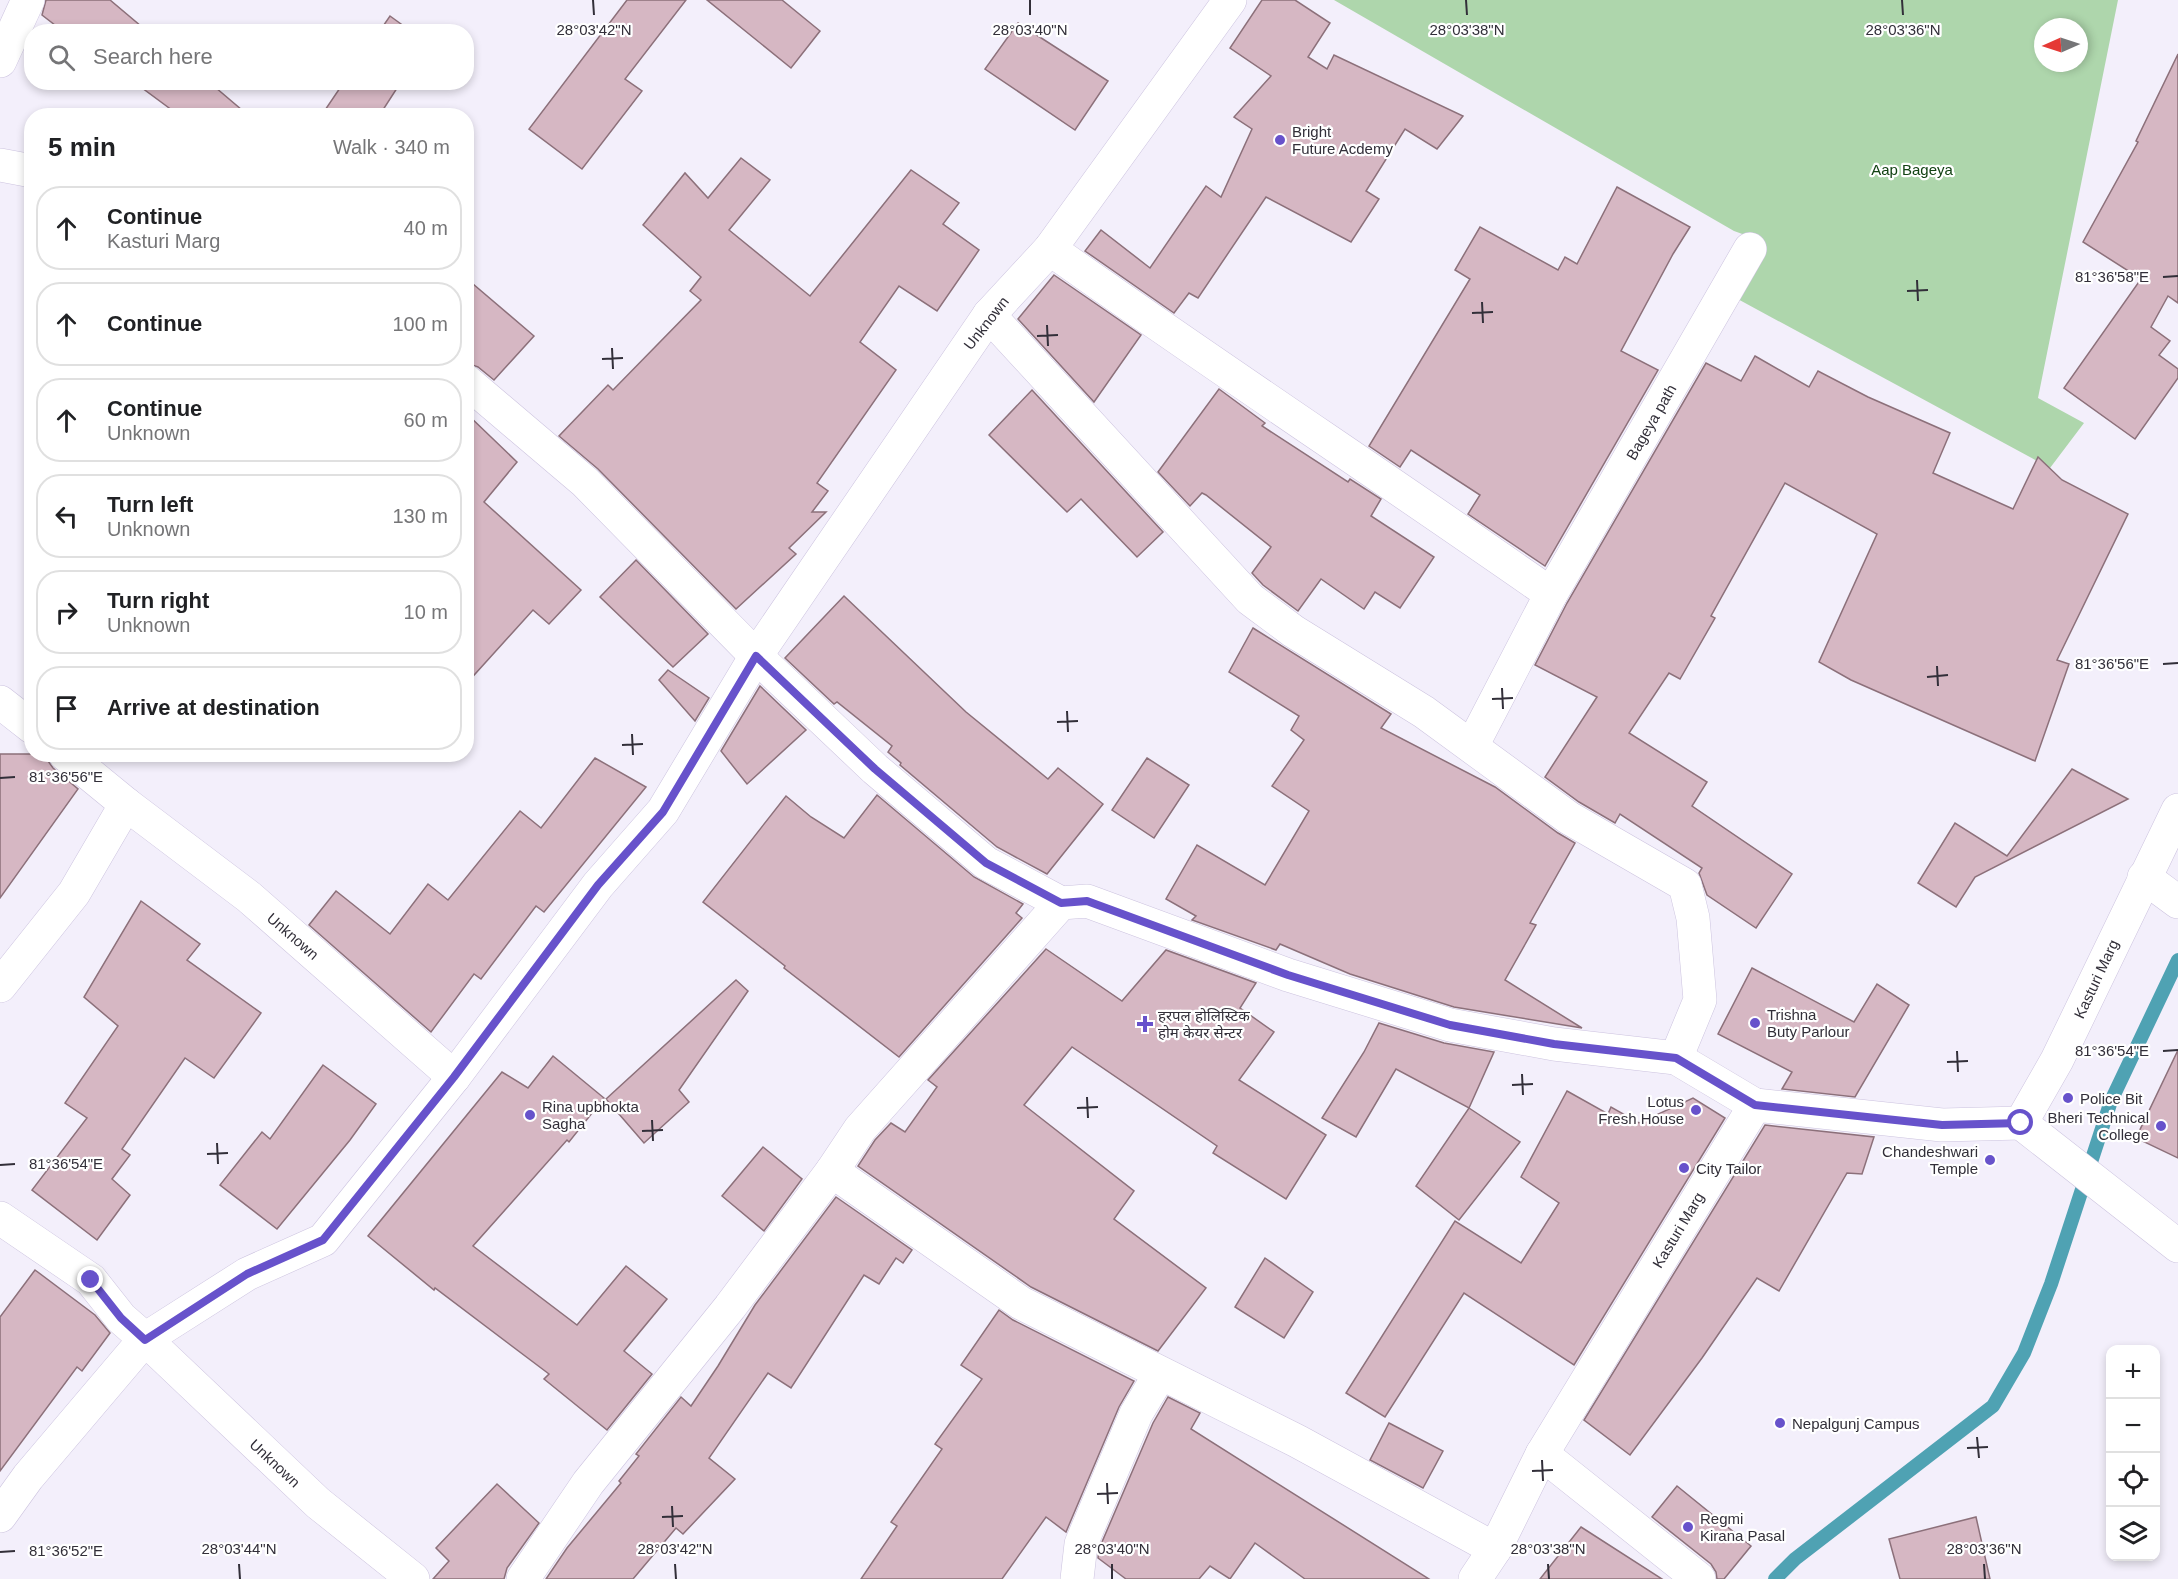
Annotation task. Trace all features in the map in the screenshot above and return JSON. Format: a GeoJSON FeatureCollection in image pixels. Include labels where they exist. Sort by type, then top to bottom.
{"type":"FeatureCollection","features":[{"type":"Feature","properties":{"kind":"street"},"geometry":{"type":"LineString","coordinates":[[0,61],[28,0]]}},
{"type":"Feature","properties":{"kind":"street","name":"Unknown"},"geometry":{"type":"LineString","coordinates":[[0,1516],[28,1477],[145,1340],[247,1274],[323,1240],[454,1077],[598,885],[663,812],[756,656],[989,315],[1050,249],[1230,0]]}},
{"type":"Feature","properties":{"kind":"street"},"geometry":{"type":"LineString","coordinates":[[0,165],[24,170]]}},
{"type":"Feature","properties":{"kind":"street"},"geometry":{"type":"LineString","coordinates":[[1050,249],[1551,594]]}},
{"type":"Feature","properties":{"kind":"street","name":"Bageya path"},"geometry":{"type":"LineString","coordinates":[[1472,746],[1551,594],[1750,249]]}},
{"type":"Feature","properties":{"kind":"street"},"geometry":{"type":"LineString","coordinates":[[989,315],[1250,599],[1293,631],[1424,712],[1569,818],[1685,885],[1694,918],[1700,999],[1676,1058]]}},
{"type":"Feature","properties":{"kind":"street"},"geometry":{"type":"LineString","coordinates":[[474,388],[585,482],[756,656],[875,769],[986,863],[1061,903],[1087,901],[1288,975],[1450,1025],[1554,1044],[1676,1058],[1755,1105],[1942,1125],[2021,1123],[2178,1246]]}},
{"type":"Feature","properties":{"kind":"street"},"geometry":{"type":"LineString","coordinates":[[0,702],[24,721]]}},
{"type":"Feature","properties":{"kind":"street","name":"Unknown"},"geometry":{"type":"LineString","coordinates":[[75,762],[126,804],[249,897],[454,1077]]}},
{"type":"Feature","properties":{"kind":"street"},"geometry":{"type":"LineString","coordinates":[[0,986],[74,893],[126,804]]}},
{"type":"Feature","properties":{"kind":"street","name":"Kasturi Marg"},"geometry":{"type":"LineString","coordinates":[[2021,1123],[2057,1060],[2178,810]]}},
{"type":"Feature","properties":{"kind":"street"},"geometry":{"type":"LineString","coordinates":[[2144,877],[2178,902]]}},
{"type":"Feature","properties":{"kind":"street"},"geometry":{"type":"LineString","coordinates":[[523,1579],[588,1483],[730,1307],[832,1171],[860,1128],[1061,903]]}},
{"type":"Feature","properties":{"kind":"street","name":"Kasturi Marg"},"geometry":{"type":"LineString","coordinates":[[1475,1579],[1495,1549],[1542,1454],[1755,1105]]}},
{"type":"Feature","properties":{"kind":"street"},"geometry":{"type":"LineString","coordinates":[[832,1171],[1021,1303],[1297,1441],[1495,1549]]}},
{"type":"Feature","properties":{"kind":"street","name":"Unknown"},"geometry":{"type":"LineString","coordinates":[[0,1218],[91,1280],[121,1318],[318,1503],[413,1579]]}},
{"type":"Feature","properties":{"kind":"street"},"geometry":{"type":"LineString","coordinates":[[1077,1579],[1081,1544],[1136,1414],[1160,1374]]}},
{"type":"Feature","properties":{"kind":"street"},"geometry":{"type":"LineString","coordinates":[[1542,1454],[1699,1579]]}},
{"type":"Feature","properties":{"kind":"green space","name":"Aap Bageya"},"geometry":{"type":"Polygon","coordinates":[[[1334,0],[2118,0],[2038,398],[2084,423],[2050,468],[1734,297],[1759,240],[1734,231],[1334,0]]]}},
{"type":"Feature","properties":{"kind":"building"},"geometry":{"type":"Polygon","coordinates":[[[46,0],[110,0],[138,24],[54,24],[42,15],[46,0]]]}},
{"type":"Feature","properties":{"kind":"building"},"geometry":{"type":"Polygon","coordinates":[[[627,0],[686,0],[625,79],[642,91],[582,169],[529,129],[627,0]]]}},
{"type":"Feature","properties":{"kind":"building"},"geometry":{"type":"Polygon","coordinates":[[[707,0],[782,0],[820,31],[791,68],[707,0]]]}},
{"type":"Feature","properties":{"kind":"building"},"geometry":{"type":"Polygon","coordinates":[[[1262,0],[1295,0],[1330,23],[1308,57],[1327,69],[1334,55],[1463,116],[1437,149],[1405,129],[1366,191],[1379,199],[1351,242],[1266,197],[1198,298],[1189,293],[1174,313],[1085,251],[1101,230],[1150,268],[1206,186],[1221,197],[1252,129],[1234,117],[1271,76],[1230,48],[1262,0]]]}},
{"type":"Feature","properties":{"kind":"building"},"geometry":{"type":"Polygon","coordinates":[[[390,16],[401,24],[384,24],[390,16]]]}},
{"type":"Feature","properties":{"kind":"building"},"geometry":{"type":"Polygon","coordinates":[[[1018,23],[1108,81],[1075,130],[985,69],[1018,23]]]}},
{"type":"Feature","properties":{"kind":"building"},"geometry":{"type":"Polygon","coordinates":[[[2178,54],[2178,303],[2168,296],[2151,327],[2170,341],[2159,355],[2178,369],[2178,378],[2135,439],[2064,388],[2141,279],[2083,242],[2138,142],[2136,141],[2178,54]]]}},
{"type":"Feature","properties":{"kind":"building"},"geometry":{"type":"Polygon","coordinates":[[[145,90],[218,90],[240,108],[169,108],[145,90]]]}},
{"type":"Feature","properties":{"kind":"building"},"geometry":{"type":"Polygon","coordinates":[[[339,90],[396,90],[384,108],[326,108],[339,90]]]}},
{"type":"Feature","properties":{"kind":"building"},"geometry":{"type":"Polygon","coordinates":[[[741,158],[770,180],[729,230],[810,296],[911,170],[959,203],[943,224],[979,250],[937,311],[899,286],[860,342],[896,370],[817,483],[828,491],[812,512],[826,512],[789,548],[796,554],[736,609],[598,469],[559,436],[608,385],[613,390],[701,300],[690,291],[701,277],[643,225],[685,173],[708,198],[741,158]]]}},
{"type":"Feature","properties":{"kind":"building"},"geometry":{"type":"Polygon","coordinates":[[[1617,187],[1690,227],[1621,351],[1658,370],[1545,566],[1468,514],[1480,495],[1411,450],[1400,467],[1369,446],[1470,279],[1455,270],[1480,227],[1558,270],[1565,257],[1577,264],[1617,187]]]}},
{"type":"Feature","properties":{"kind":"building"},"geometry":{"type":"Polygon","coordinates":[[[1054,275],[1141,335],[1094,402],[1018,319],[1054,275]]]}},
{"type":"Feature","properties":{"kind":"building"},"geometry":{"type":"Polygon","coordinates":[[[474,285],[534,336],[494,380],[474,366],[474,285]]]}},
{"type":"Feature","properties":{"kind":"building"},"geometry":{"type":"Polygon","coordinates":[[[1755,356],[1809,387],[1818,371],[1868,397],[1950,433],[1933,473],[2013,509],[2038,457],[2062,480],[2128,514],[2057,660],[2069,664],[2035,761],[1851,680],[1819,662],[1877,534],[1785,483],[1711,616],[1715,618],[1680,679],[1669,673],[1629,733],[1707,782],[1692,806],[1792,874],[1756,928],[1707,895],[1699,873],[1702,868],[1620,814],[1615,823],[1579,802],[1545,777],[1597,697],[1535,665],[1567,603],[1706,363],[1741,381],[1755,356]]]}},
{"type":"Feature","properties":{"kind":"building"},"geometry":{"type":"Polygon","coordinates":[[[1219,389],[1265,423],[1262,426],[1348,482],[1350,479],[1381,499],[1371,516],[1434,557],[1400,608],[1375,592],[1364,609],[1321,579],[1298,611],[1263,585],[1252,573],[1271,547],[1206,495],[1202,493],[1190,506],[1158,472],[1219,389]]]}},
{"type":"Feature","properties":{"kind":"building"},"geometry":{"type":"Polygon","coordinates":[[[1032,390],[1163,532],[1137,557],[1081,499],[1067,512],[989,435],[1032,390]]]}},
{"type":"Feature","properties":{"kind":"building"},"geometry":{"type":"Polygon","coordinates":[[[474,421],[517,462],[484,502],[581,590],[549,624],[533,610],[474,675],[474,421]]]}},
{"type":"Feature","properties":{"kind":"building"},"geometry":{"type":"Polygon","coordinates":[[[636,560],[708,634],[673,667],[600,597],[636,560]]]}},
{"type":"Feature","properties":{"kind":"building"},"geometry":{"type":"Polygon","coordinates":[[[844,596],[966,712],[1048,779],[1058,768],[1103,804],[1047,874],[997,847],[900,765],[901,763],[888,752],[892,746],[837,702],[834,704],[785,658],[844,596]]]}},
{"type":"Feature","properties":{"kind":"building"},"geometry":{"type":"Polygon","coordinates":[[[1253,628],[1391,714],[1381,728],[1495,787],[1575,843],[1530,923],[1536,925],[1505,980],[1582,1028],[1454,1007],[1350,974],[1280,944],[1276,950],[1192,920],[1196,916],[1166,899],[1197,845],[1265,885],[1309,811],[1272,786],[1304,740],[1291,730],[1299,716],[1229,672],[1253,628]]]}},
{"type":"Feature","properties":{"kind":"building"},"geometry":{"type":"Polygon","coordinates":[[[668,670],[709,698],[695,721],[659,680],[668,670]]]}},
{"type":"Feature","properties":{"kind":"building"},"geometry":{"type":"Polygon","coordinates":[[[760,686],[806,730],[747,784],[721,751],[760,686]]]}},
{"type":"Feature","properties":{"kind":"building"},"geometry":{"type":"Polygon","coordinates":[[[0,754],[24,754],[24,762],[49,762],[78,789],[0,898],[0,754]]]}},
{"type":"Feature","properties":{"kind":"building"},"geometry":{"type":"Polygon","coordinates":[[[595,758],[646,787],[544,912],[536,906],[481,979],[474,974],[431,1032],[309,925],[336,891],[390,934],[428,884],[448,900],[520,811],[541,828],[595,758]]]}},
{"type":"Feature","properties":{"kind":"building"},"geometry":{"type":"Polygon","coordinates":[[[1147,758],[1189,785],[1154,838],[1112,810],[1147,758]]]}},
{"type":"Feature","properties":{"kind":"building"},"geometry":{"type":"Polygon","coordinates":[[[2072,769],[2128,799],[1975,877],[1956,907],[1918,883],[1955,823],[2007,856],[2072,769]]]}},
{"type":"Feature","properties":{"kind":"building"},"geometry":{"type":"Polygon","coordinates":[[[877,795],[974,877],[1023,904],[1016,913],[1022,918],[899,1057],[703,902],[786,796],[811,817],[844,838],[877,795]]]}},
{"type":"Feature","properties":{"kind":"building"},"geometry":{"type":"Polygon","coordinates":[[[141,901],[200,944],[187,960],[261,1013],[214,1078],[185,1058],[122,1149],[130,1155],[112,1179],[130,1195],[97,1240],[32,1190],[87,1118],[65,1103],[118,1026],[84,997],[141,901]]]}},
{"type":"Feature","properties":{"kind":"building"},"geometry":{"type":"Polygon","coordinates":[[[1046,949],[1122,1001],[1166,950],[1256,983],[1240,1008],[1274,1032],[1239,1080],[1326,1135],[1286,1199],[1213,1153],[1217,1146],[1072,1047],[1024,1105],[1134,1191],[1114,1219],[1206,1288],[1158,1351],[1031,1287],[858,1166],[875,1140],[891,1123],[905,1132],[937,1087],[928,1080],[1046,949]]]}},
{"type":"Feature","properties":{"kind":"building"},"geometry":{"type":"Polygon","coordinates":[[[1752,968],[1854,1022],[1877,984],[1909,1005],[1855,1097],[1782,1089],[1792,1072],[1718,1034],[1752,968]]]}},
{"type":"Feature","properties":{"kind":"building"},"geometry":{"type":"Polygon","coordinates":[[[736,980],[748,991],[679,1090],[689,1102],[644,1143],[606,1099],[736,980]]]}},
{"type":"Feature","properties":{"kind":"building"},"geometry":{"type":"Polygon","coordinates":[[[1379,1023],[1444,1043],[1494,1052],[1469,1108],[1396,1069],[1356,1137],[1322,1118],[1364,1052],[1379,1023]]]}},
{"type":"Feature","properties":{"kind":"building"},"geometry":{"type":"Polygon","coordinates":[[[2178,1050],[2178,1158],[2136,1138],[2178,1050]]]}},
{"type":"Feature","properties":{"kind":"building"},"geometry":{"type":"Polygon","coordinates":[[[553,1056],[604,1098],[569,1142],[567,1140],[473,1246],[577,1325],[626,1266],[667,1299],[624,1351],[652,1374],[607,1430],[544,1379],[549,1374],[435,1288],[434,1290],[368,1236],[502,1072],[528,1088],[553,1056]]]}},
{"type":"Feature","properties":{"kind":"building"},"geometry":{"type":"Polygon","coordinates":[[[323,1065],[376,1104],[350,1140],[277,1229],[220,1185],[262,1132],[270,1139],[323,1065]]]}},
{"type":"Feature","properties":{"kind":"building"},"geometry":{"type":"Polygon","coordinates":[[[1567,1091],[1608,1114],[1611,1107],[1639,1123],[1693,1098],[1725,1118],[1574,1365],[1464,1293],[1385,1417],[1346,1393],[1455,1221],[1521,1263],[1559,1203],[1521,1177],[1567,1091]]]}},
{"type":"Feature","properties":{"kind":"building"},"geometry":{"type":"Polygon","coordinates":[[[1469,1108],[1520,1142],[1459,1220],[1416,1186],[1469,1108]]]}},
{"type":"Feature","properties":{"kind":"building"},"geometry":{"type":"Polygon","coordinates":[[[1765,1125],[1874,1137],[1862,1174],[1847,1173],[1779,1291],[1757,1278],[1702,1358],[1630,1455],[1584,1420],[1765,1125]]]}},
{"type":"Feature","properties":{"kind":"building"},"geometry":{"type":"Polygon","coordinates":[[[763,1147],[802,1179],[764,1231],[722,1196],[763,1147]]]}},
{"type":"Feature","properties":{"kind":"building"},"geometry":{"type":"Polygon","coordinates":[[[836,1197],[912,1250],[903,1263],[896,1258],[879,1284],[864,1275],[791,1388],[768,1373],[709,1458],[735,1479],[683,1534],[676,1528],[633,1579],[546,1579],[567,1548],[621,1483],[619,1481],[639,1456],[636,1454],[681,1397],[691,1406],[755,1305],[836,1197]]]}},
{"type":"Feature","properties":{"kind":"building"},"geometry":{"type":"Polygon","coordinates":[[[1265,1258],[1313,1292],[1284,1338],[1235,1307],[1265,1258]]]}},
{"type":"Feature","properties":{"kind":"building"},"geometry":{"type":"Polygon","coordinates":[[[35,1270],[95,1315],[110,1333],[82,1371],[77,1367],[0,1471],[0,1317],[35,1270]]]}},
{"type":"Feature","properties":{"kind":"building"},"geometry":{"type":"Polygon","coordinates":[[[999,1310],[1013,1320],[1134,1381],[1119,1407],[1066,1532],[1046,1517],[1002,1579],[861,1579],[897,1526],[891,1522],[942,1449],[935,1444],[982,1379],[961,1365],[999,1310]]]}},
{"type":"Feature","properties":{"kind":"building"},"geometry":{"type":"Polygon","coordinates":[[[1168,1397],[1200,1413],[1191,1429],[1429,1579],[1305,1579],[1255,1543],[1230,1579],[1210,1566],[1199,1579],[1126,1579],[1098,1558],[1099,1549],[1153,1423],[1168,1397]]]}},
{"type":"Feature","properties":{"kind":"building"},"geometry":{"type":"Polygon","coordinates":[[[1389,1423],[1443,1451],[1423,1488],[1370,1460],[1389,1423]]]}},
{"type":"Feature","properties":{"kind":"building"},"geometry":{"type":"Polygon","coordinates":[[[497,1484],[539,1523],[507,1568],[504,1579],[433,1579],[449,1561],[436,1548],[497,1484]]]}},
{"type":"Feature","properties":{"kind":"building"},"geometry":{"type":"Polygon","coordinates":[[[1677,1486],[1751,1546],[1724,1579],[1717,1579],[1711,1564],[1652,1517],[1677,1486]]]}},
{"type":"Feature","properties":{"kind":"building"},"geometry":{"type":"Polygon","coordinates":[[[1976,1517],[1990,1579],[1900,1579],[1889,1539],[1976,1517]]]}},
{"type":"Feature","properties":{"kind":"building"},"geometry":{"type":"Polygon","coordinates":[[[1581,1527],[1662,1579],[1540,1579],[1581,1527]]]}},
{"type":"Feature","properties":{"kind":"waterway"},"geometry":{"type":"LineString","coordinates":[[1775,1579],[1795,1559],[1993,1406],[2024,1353],[2051,1284],[2111,1101],[2178,960]]}},
{"type":"Feature","properties":{"kind":"place","name":"Bright Future Acdemy"},"geometry":{"type":"Point","coordinates":[1280,140]}},
{"type":"Feature","properties":{"kind":"place","name":"Trishna Buty Parlour"},"geometry":{"type":"Point","coordinates":[1755,1023]}},
{"type":"Feature","properties":{"kind":"place","name":"हरपल होलिस्टिक होम केयर सेन्टर"},"geometry":{"type":"Point","coordinates":[1145,1024]}},
{"type":"Feature","properties":{"kind":"place","name":"Police Bit"},"geometry":{"type":"Point","coordinates":[2068,1098]}},
{"type":"Feature","properties":{"kind":"place","name":"Lotus Fresh House"},"geometry":{"type":"Point","coordinates":[1696,1110]}},
{"type":"Feature","properties":{"kind":"place","name":"Rina upbhokta Sagha"},"geometry":{"type":"Point","coordinates":[530,1115]}},
{"type":"Feature","properties":{"kind":"place","name":"Bheri Technical College"},"geometry":{"type":"Point","coordinates":[2161,1126]}},
{"type":"Feature","properties":{"kind":"place","name":"Chandeshwari Temple"},"geometry":{"type":"Point","coordinates":[1990,1160]}},
{"type":"Feature","properties":{"kind":"place","name":"City Tailor"},"geometry":{"type":"Point","coordinates":[1684,1168]}},
{"type":"Feature","properties":{"kind":"place","name":"Nepalgunj Campus"},"geometry":{"type":"Point","coordinates":[1780,1423]}},
{"type":"Feature","properties":{"kind":"place","name":"Regmi Kirana Pasal"},"geometry":{"type":"Point","coordinates":[1688,1527]}},
{"type":"Feature","properties":{"kind":"route"},"geometry":{"type":"LineString","coordinates":[[91,1280],[121,1318],[145,1340],[247,1274],[323,1240],[454,1077],[598,885],[663,812],[756,656],[875,769],[986,863],[1061,903],[1087,901],[1288,975],[1450,1025],[1554,1044],[1676,1058],[1755,1105],[1942,1125],[2021,1123]]}}]}
